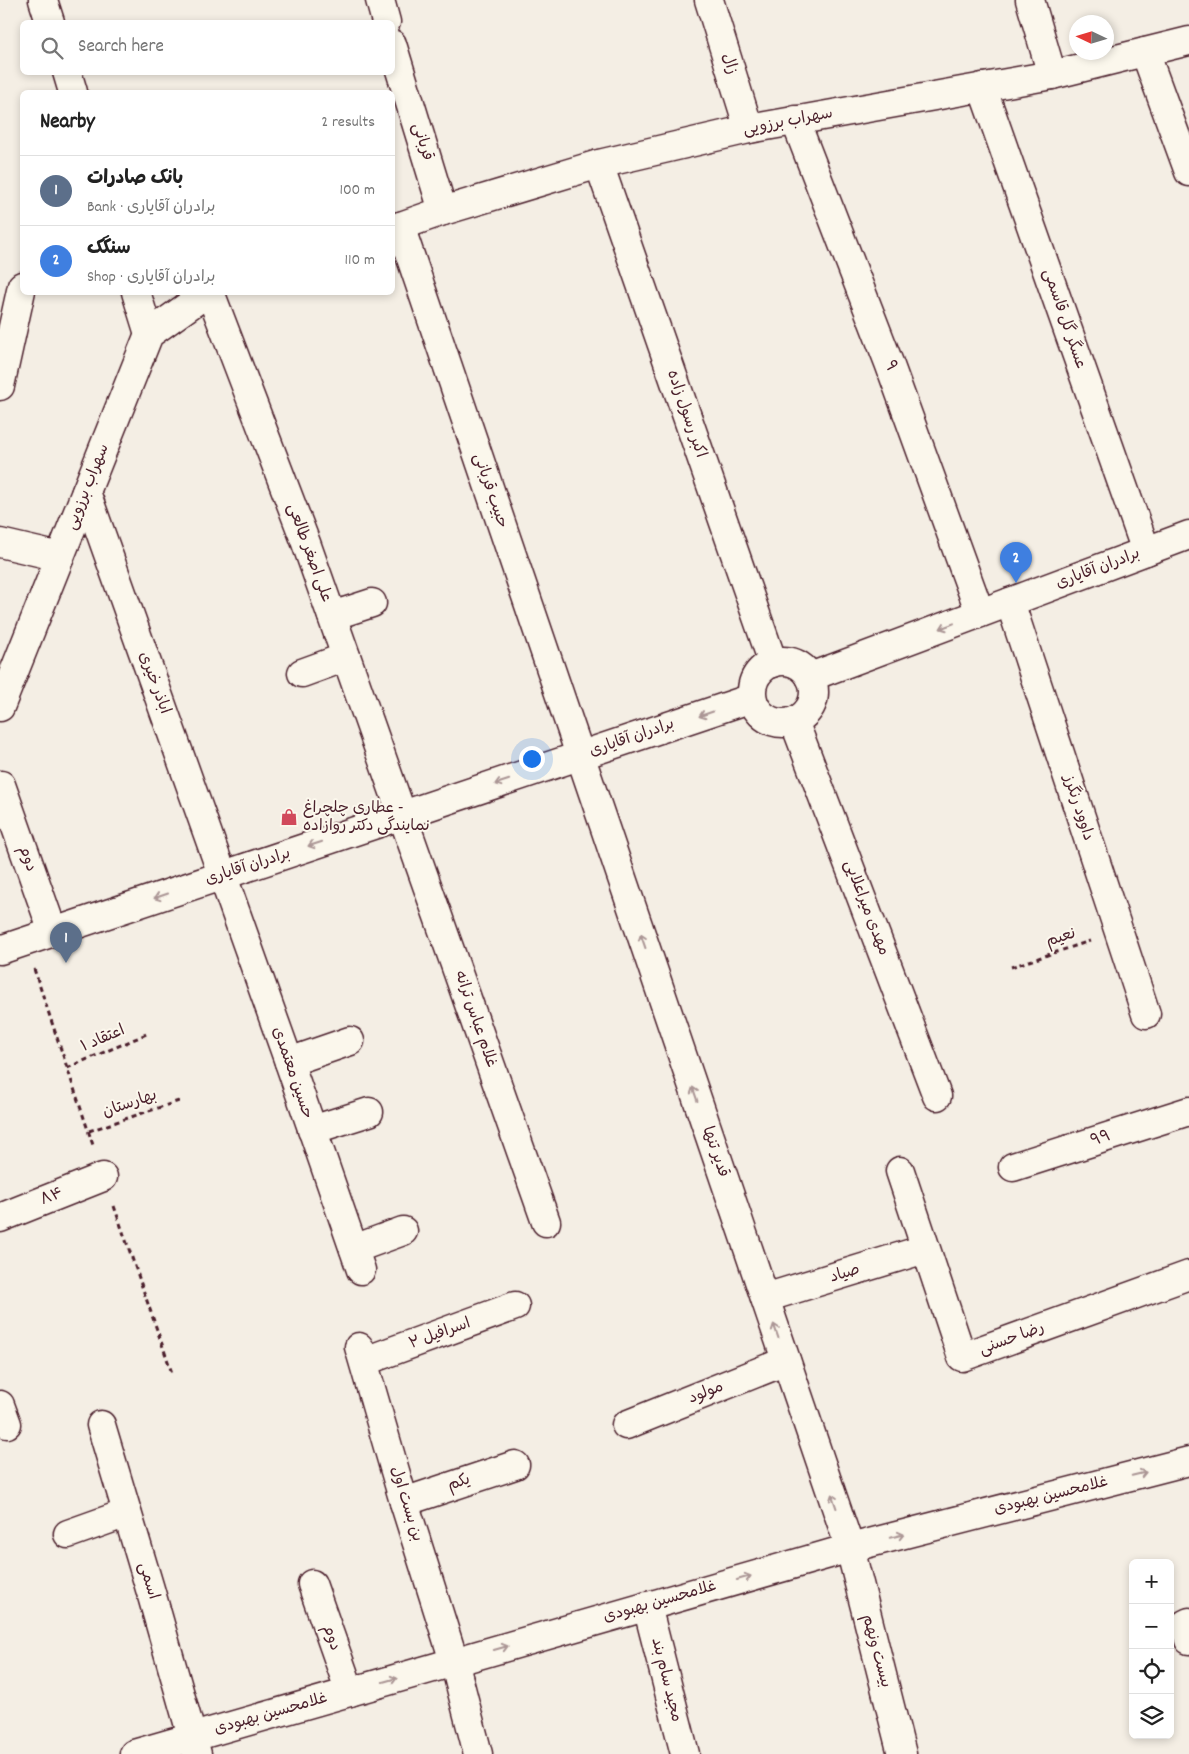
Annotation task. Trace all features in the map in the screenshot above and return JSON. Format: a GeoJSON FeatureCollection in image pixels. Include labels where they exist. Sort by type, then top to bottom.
{"type":"FeatureCollection","features":[{"type":"Feature","properties":{"kind":"street"},"geometry":{"type":"LineString","coordinates":[[43,0],[49,20]]}},
{"type":"Feature","properties":{"kind":"street"},"geometry":{"type":"LineString","coordinates":[[380,0],[385,20]]}},
{"type":"Feature","properties":{"kind":"street","name":"زال"},"geometry":{"type":"LineString","coordinates":[[709,0],[749,129]]}},
{"type":"Feature","properties":{"kind":"street"},"geometry":{"type":"LineString","coordinates":[[1030,0],[1052,75]]}},
{"type":"Feature","properties":{"kind":"street","name":"سهراب برزویی"},"geometry":{"type":"LineString","coordinates":[[396,228],[443,211],[599,164],[749,129],[1052,75],[1189,41]]}},
{"type":"Feature","properties":{"kind":"street"},"geometry":{"type":"LineString","coordinates":[[1145,52],[1189,172]]}},
{"type":"Feature","properties":{"kind":"street","name":"قربانی"},"geometry":{"type":"LineString","coordinates":[[395,54],[443,211]]}},
{"type":"Feature","properties":{"kind":"street","name":"عسگر گل قاسمی"},"geometry":{"type":"LineString","coordinates":[[982,87],[1146,551]]}},
{"type":"Feature","properties":{"kind":"street","name":"۹"},"geometry":{"type":"LineString","coordinates":[[795,120],[888,363],[980,613]]}},
{"type":"Feature","properties":{"kind":"street","name":"اکبر رسول زاده"},"geometry":{"type":"LineString","coordinates":[[599,164],[773,662]]}},
{"type":"Feature","properties":{"kind":"street","name":"حبیب قربانی"},"geometry":{"type":"LineString","coordinates":[[396,228],[580,756]]}},
{"type":"Feature","properties":{"kind":"street"},"geometry":{"type":"LineString","coordinates":[[0,386],[20,295]]}},
{"type":"Feature","properties":{"kind":"street"},"geometry":{"type":"LineString","coordinates":[[137,295],[149,334],[205,295]]}},
{"type":"Feature","properties":{"kind":"street","name":"علی اصغر طالعی"},"geometry":{"type":"LineString","coordinates":[[210,295],[306,543],[404,815]]}},
{"type":"Feature","properties":{"kind":"street","name":"سهراب برزویی"},"geometry":{"type":"LineString","coordinates":[[0,707],[149,334]]}},
{"type":"Feature","properties":{"kind":"street","name":"اباذر خیری"},"geometry":{"type":"LineString","coordinates":[[86,492],[223,875]]}},
{"type":"Feature","properties":{"kind":"street","name":"برادران آقایاری"},"geometry":{"type":"LineString","coordinates":[[810,678],[1189,535]]}},
{"type":"Feature","properties":{"kind":"street"},"geometry":{"type":"LineString","coordinates":[[0,543],[60,556]]}},
{"type":"Feature","properties":{"kind":"street","name":"داوود رنگرز"},"geometry":{"type":"LineString","coordinates":[[1010,602],[1146,1014]]}},
{"type":"Feature","properties":{"kind":"street"},"geometry":{"type":"LineString","coordinates":[[332,616],[372,603]]}},
{"type":"Feature","properties":{"kind":"street"},"geometry":{"type":"LineString","coordinates":[[302,673],[346,657]]}},
{"type":"Feature","properties":{"kind":"street"},"geometry":{"type":"LineString","coordinates":[[784,661],[794,664],[803,669],[810,678],[813,688],[812,703],[803,716],[785,723],[768,719],[760,714],[752,698],[752,689],[759,673],[773,662],[784,661]]}},
{"type":"Feature","properties":{"kind":"street","name":"برادران آقایاری"},"geometry":{"type":"LineString","coordinates":[[0,950],[752,698]]}},
{"type":"Feature","properties":{"kind":"street","name":"مهدی میراعلایی"},"geometry":{"type":"LineString","coordinates":[[794,721],[937,1096]]}},
{"type":"Feature","properties":{"kind":"street","name":"قدیر تنها"},"geometry":{"type":"LineString","coordinates":[[580,756],[850,1548]]}},
{"type":"Feature","properties":{"kind":"street","name":"دوم"},"geometry":{"type":"LineString","coordinates":[[1,785],[53,932]]}},
{"type":"Feature","properties":{"kind":"street","name":"غلام عباس ترانه"},"geometry":{"type":"LineString","coordinates":[[404,815],[546,1222]]}},
{"type":"Feature","properties":{"kind":"street","name":"حسین معتمدی"},"geometry":{"type":"LineString","coordinates":[[223,875],[357,1260],[403,1231]]}},
{"type":"Feature","properties":{"kind":"street"},"geometry":{"type":"LineString","coordinates":[[289,1062],[350,1041]]}},
{"type":"Feature","properties":{"kind":"street","name":"۹۹"},"geometry":{"type":"LineString","coordinates":[[1013,1167],[1189,1111]]}},
{"type":"Feature","properties":{"kind":"street"},"geometry":{"type":"LineString","coordinates":[[312,1130],[369,1112]]}},
{"type":"Feature","properties":{"kind":"street","name":"رضا حسنی"},"geometry":{"type":"LineString","coordinates":[[900,1171],[962,1357],[1189,1275]]}},
{"type":"Feature","properties":{"kind":"street","name":"۸۴"},"geometry":{"type":"LineString","coordinates":[[0,1218],[103,1177]]}},
{"type":"Feature","properties":{"kind":"street","name":"صیاد"},"geometry":{"type":"LineString","coordinates":[[765,1298],[925,1249]]}},
{"type":"Feature","properties":{"kind":"street","name":"اسرافیل ۲"},"geometry":{"type":"LineString","coordinates":[[362,1354],[516,1306]]}},
{"type":"Feature","properties":{"kind":"street","name":"بن بست اول"},"geometry":{"type":"LineString","coordinates":[[362,1354],[404,1502],[454,1661],[478,1754]]}},
{"type":"Feature","properties":{"kind":"street","name":"مولود"},"geometry":{"type":"LineString","coordinates":[[626,1425],[786,1361]]}},
{"type":"Feature","properties":{"kind":"street","name":"اسمی"},"geometry":{"type":"LineString","coordinates":[[101,1425],[194,1746]]}},
{"type":"Feature","properties":{"kind":"street","name":"غلامحسین بهبودی"},"geometry":{"type":"LineString","coordinates":[[134,1754],[194,1746],[350,1692],[454,1661],[850,1548],[1189,1461]]}},
{"type":"Feature","properties":{"kind":"street","name":"یکم"},"geometry":{"type":"LineString","coordinates":[[404,1502],[515,1465]]}},
{"type":"Feature","properties":{"kind":"street"},"geometry":{"type":"LineString","coordinates":[[68,1534],[127,1512]]}},
{"type":"Feature","properties":{"kind":"street","name":"بیست ونهم"},"geometry":{"type":"LineString","coordinates":[[850,1548],[902,1754]]}},
{"type":"Feature","properties":{"kind":"street","name":"دوم"},"geometry":{"type":"LineString","coordinates":[[312,1584],[350,1692]]}},
{"type":"Feature","properties":{"kind":"street","name":"مجید سام بند"},"geometry":{"type":"LineString","coordinates":[[647,1606],[685,1754]]}},
{"type":"Feature","properties":{"kind":"path","name":"نعیم"},"geometry":{"type":"LineString","coordinates":[[1011,967],[1119,932]]}},
{"type":"Feature","properties":{"kind":"path","name":"اعتقاد ۱"},"geometry":{"type":"LineString","coordinates":[[67,1068],[149,1033]]}},
{"type":"Feature","properties":{"kind":"path","name":"بهارستان"},"geometry":{"type":"LineString","coordinates":[[89,1132],[179,1101]]}},
{"type":"Feature","properties":{"kind":"place","name":"سنگک"},"geometry":{"type":"Point","coordinates":[1016,583]}},
{"type":"Feature","properties":{"kind":"place","name":"عطاری چلچراغ - نمایندگی دکتر روازاده"},"geometry":{"type":"Point","coordinates":[289,817]}},
{"type":"Feature","properties":{"kind":"place","name":"بانک صادرات"},"geometry":{"type":"Point","coordinates":[66,963]}}]}
